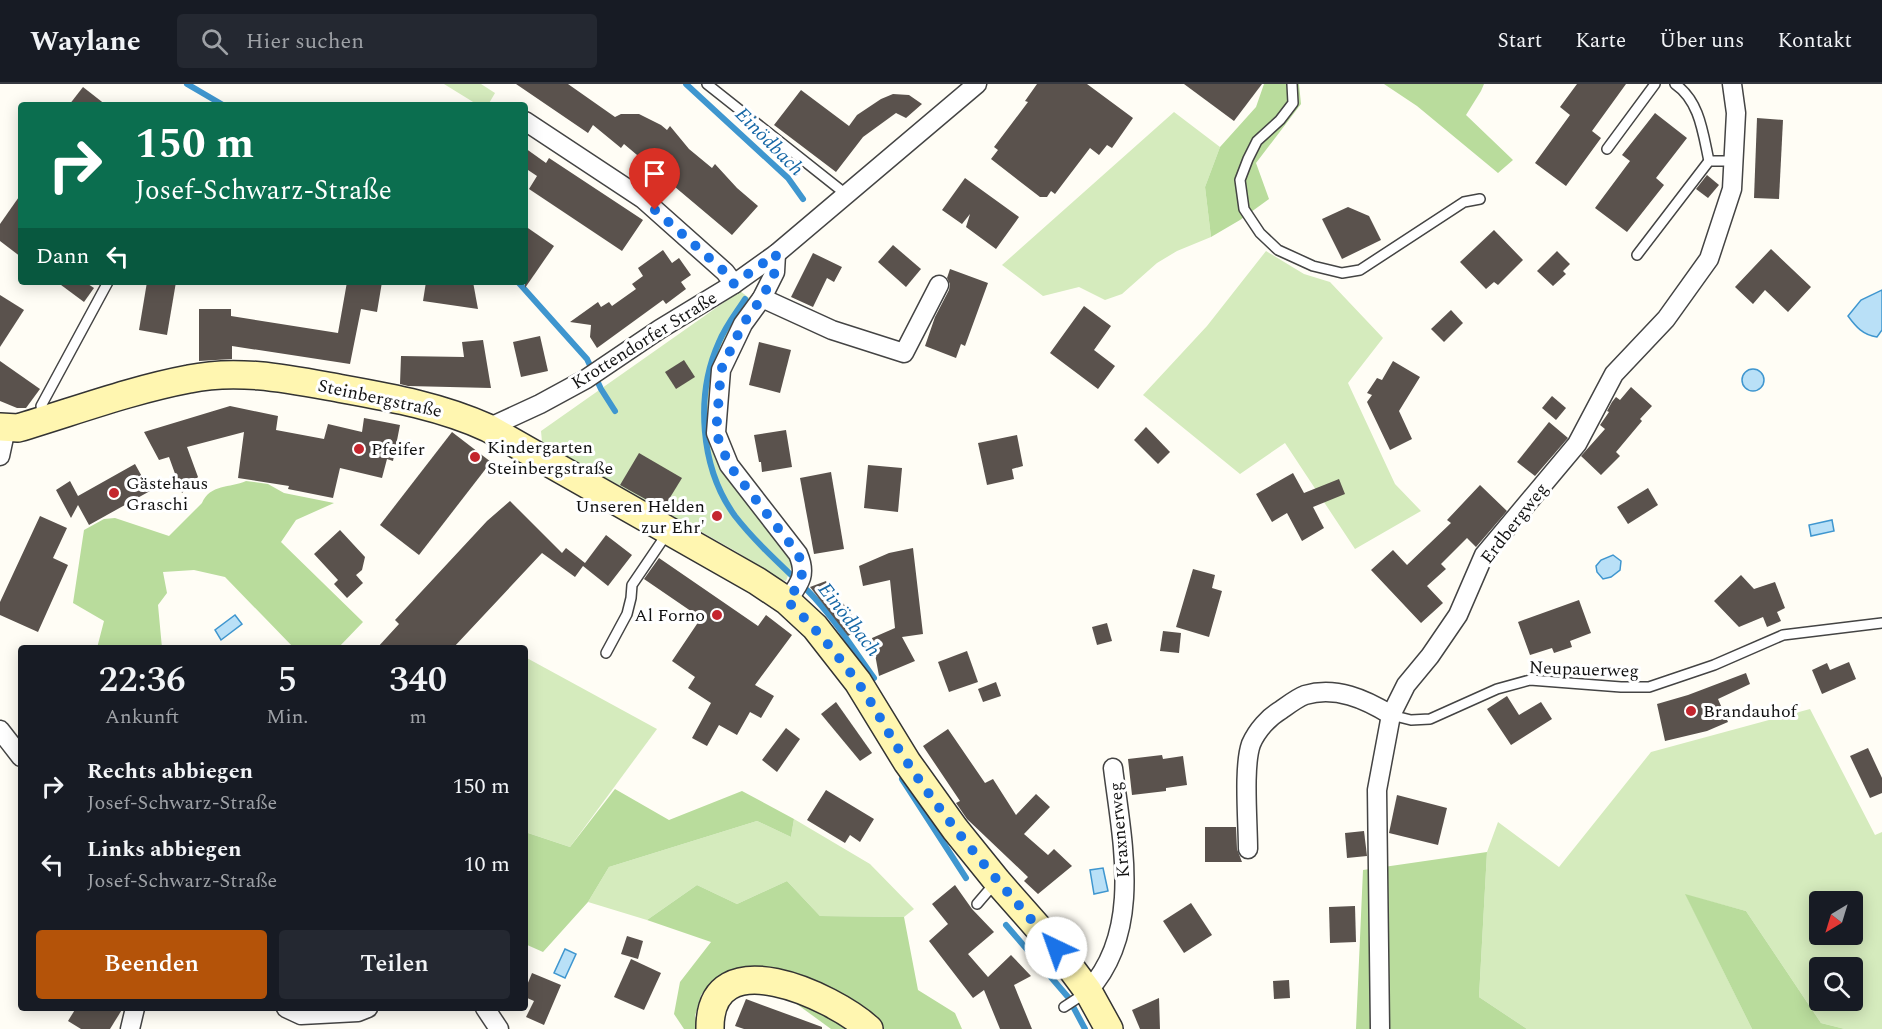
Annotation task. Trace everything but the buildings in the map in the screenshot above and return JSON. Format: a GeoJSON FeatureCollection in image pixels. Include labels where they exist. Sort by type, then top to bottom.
{"type":"FeatureCollection","features":[{"type":"Feature","properties":{"kind":"main road","name":"Steinbergstraße"},"geometry":{"type":"LineString","coordinates":[[3,428],[18,428],[191,378],[235,375],[281,378],[401,399],[451,413],[488,428],[757,581],[790,596],[858,682],[907,762],[955,829],[1056,948],[1074,1000],[1109,1029]]}},
{"type":"Feature","properties":{"kind":"main road"},"geometry":{"type":"LineString","coordinates":[[710,1029],[712,1005],[724,990],[738,983],[765,980],[816,995],[861,1021],[869,1029]]}},
{"type":"Feature","properties":{"kind":"street","name":"Krottendorfer Straße"},"geometry":{"type":"LineString","coordinates":[[488,428],[540,404],[594,374],[660,329],[734,284],[776,254],[977,84]]}},
{"type":"Feature","properties":{"kind":"street","name":"Erdbergweg"},"geometry":{"type":"LineString","coordinates":[[1380,1029],[1377,790],[1391,715],[1406,685],[1430,656],[1458,615],[1484,555],[1577,444],[1614,374],[1666,319],[1709,259],[1732,189],[1736,113],[1732,84]]}},
{"type":"Feature","properties":{"kind":"street"},"geometry":{"type":"LineString","coordinates":[[528,123],[644,199],[725,272],[734,284]]}},
{"type":"Feature","properties":{"kind":"street"},"geometry":{"type":"LineString","coordinates":[[776,254],[775,272],[762,298],[743,324],[721,370],[716,433],[729,465],[798,554],[803,571],[790,596]]}},
{"type":"Feature","properties":{"kind":"street"},"geometry":{"type":"LineString","coordinates":[[762,298],[832,330],[904,352],[939,285]]}},
{"type":"Feature","properties":{"kind":"street"},"geometry":{"type":"LineString","coordinates":[[0,456],[3,428]]}},
{"type":"Feature","properties":{"kind":"street"},"geometry":{"type":"LineString","coordinates":[[1248,849],[1248,762],[1251,743],[1261,727],[1275,713],[1304,696],[1333,692],[1366,700],[1391,715]]}},
{"type":"Feature","properties":{"kind":"street"},"geometry":{"type":"LineString","coordinates":[[0,730],[18,753]]}},
{"type":"Feature","properties":{"kind":"street","name":"Kraxnerweg"},"geometry":{"type":"LineString","coordinates":[[1074,1000],[1100,978],[1109,963],[1122,920],[1125,866],[1113,768]]}},
{"type":"Feature","properties":{"kind":"street"},"geometry":{"type":"LineString","coordinates":[[130,1029],[134,1011]]}},
{"type":"Feature","properties":{"kind":"street"},"geometry":{"type":"LineString","coordinates":[[292,1011],[301,1015],[360,1011]]}},
{"type":"Feature","properties":{"kind":"street"},"geometry":{"type":"LineString","coordinates":[[487,1011],[498,1029]]}},
{"type":"Feature","properties":{"kind":"lane"},"geometry":{"type":"LineString","coordinates":[[707,84],[847,195]]}},
{"type":"Feature","properties":{"kind":"lane"},"geometry":{"type":"LineString","coordinates":[[1292,84],[1293,103],[1280,120],[1257,141],[1240,180],[1244,209],[1260,233],[1278,250],[1312,266],[1342,273],[1360,270],[1464,202],[1480,199]]}},
{"type":"Feature","properties":{"kind":"lane"},"geometry":{"type":"LineString","coordinates":[[1607,149],[1655,84]]}},
{"type":"Feature","properties":{"kind":"lane"},"geometry":{"type":"LineString","coordinates":[[1637,255],[1708,161],[1700,116],[1680,87],[1675,84]]}},
{"type":"Feature","properties":{"kind":"lane"},"geometry":{"type":"LineString","coordinates":[[1708,161],[1734,161]]}},
{"type":"Feature","properties":{"kind":"lane"},"geometry":{"type":"LineString","coordinates":[[43,421],[41,406],[106,285]]}},
{"type":"Feature","properties":{"kind":"lane"},"geometry":{"type":"LineString","coordinates":[[606,653],[627,614],[632,585],[670,531]]}},
{"type":"Feature","properties":{"kind":"lane","name":"Neupauerweg"},"geometry":{"type":"LineString","coordinates":[[1391,715],[1412,720],[1430,719],[1497,689],[1530,680],[1649,687],[1714,665],[1783,635],[1882,623]]}},
{"type":"Feature","properties":{"kind":"lane"},"geometry":{"type":"LineString","coordinates":[[977,904],[997,881]]}},
{"type":"Feature","properties":{"kind":"green space"},"geometry":{"type":"Polygon","coordinates":[[[444,84],[481,84],[495,93],[490,102],[473,102],[444,84]]]}},
{"type":"Feature","properties":{"kind":"green space"},"geometry":{"type":"Polygon","coordinates":[[[1264,84],[1299,84],[1301,104],[1256,163],[1269,199],[1211,237],[1205,187],[1220,147],[1256,107],[1264,84]]]}},
{"type":"Feature","properties":{"kind":"green space"},"geometry":{"type":"Polygon","coordinates":[[[1384,84],[1484,84],[1466,115],[1513,160],[1498,173],[1417,106],[1384,84]]]}},
{"type":"Feature","properties":{"kind":"green space"},"geometry":{"type":"Polygon","coordinates":[[[1174,112],[1220,147],[1205,187],[1211,237],[1177,251],[1157,263],[1122,294],[1105,300],[1079,287],[1043,296],[1002,265],[1174,112]]]}},
{"type":"Feature","properties":{"kind":"green space"},"geometry":{"type":"Polygon","coordinates":[[[1266,251],[1304,274],[1330,282],[1383,338],[1348,383],[1395,484],[1421,511],[1355,549],[1285,443],[1240,474],[1143,395],[1207,326],[1266,251]]]}},
{"type":"Feature","properties":{"kind":"green space"},"geometry":{"type":"Polygon","coordinates":[[[740,291],[752,300],[712,376],[709,401],[711,433],[776,534],[792,565],[786,581],[778,579],[737,552],[542,442],[541,431],[740,291]]]}},
{"type":"Feature","properties":{"kind":"green space"},"geometry":{"type":"Polygon","coordinates":[[[246,481],[268,484],[284,493],[334,503],[296,520],[281,542],[363,622],[341,645],[291,645],[225,577],[194,570],[163,572],[167,593],[158,605],[162,645],[98,645],[104,621],[73,603],[84,530],[104,519],[115,518],[169,536],[210,493],[246,481]]]}},
{"type":"Feature","properties":{"kind":"green space"},"geometry":{"type":"Polygon","coordinates":[[[528,659],[657,729],[570,847],[528,833],[528,659]]]}},
{"type":"Feature","properties":{"kind":"green space"},"geometry":{"type":"Polygon","coordinates":[[[1810,709],[1875,835],[1882,832],[1882,1029],[1845,1029],[1821,1023],[1813,1011],[1863,1011],[1863,957],[1809,957],[1809,1005],[1746,911],[1686,895],[1752,1029],[1527,1029],[1479,997],[1487,852],[1498,822],[1559,867],[1651,752],[1810,709]]]}},
{"type":"Feature","properties":{"kind":"green space"},"geometry":{"type":"Polygon","coordinates":[[[615,789],[669,820],[742,791],[794,819],[791,837],[757,821],[609,867],[588,902],[543,952],[528,945],[528,833],[570,847],[615,789]]]}},
{"type":"Feature","properties":{"kind":"green space"},"geometry":{"type":"Polygon","coordinates":[[[794,819],[870,864],[914,909],[904,917],[820,916],[787,881],[737,904],[697,885],[647,920],[588,902],[609,867],[757,821],[791,837],[794,819]]]}},
{"type":"Feature","properties":{"kind":"green space"},"geometry":{"type":"Polygon","coordinates":[[[1487,852],[1479,997],[1527,1029],[1356,1029],[1363,870],[1487,852]]]}},
{"type":"Feature","properties":{"kind":"green space"},"geometry":{"type":"Polygon","coordinates":[[[787,881],[820,916],[904,917],[918,990],[955,1013],[962,1029],[883,1029],[857,1007],[758,969],[731,971],[712,981],[701,995],[695,1016],[698,1029],[684,1029],[674,1014],[680,982],[711,942],[647,920],[697,885],[737,904],[787,881]]]}},
{"type":"Feature","properties":{"kind":"green space"},"geometry":{"type":"Polygon","coordinates":[[[1685,894],[1746,911],[1809,1005],[1809,1011],[1813,1011],[1821,1023],[1845,1029],[1752,1029],[1685,894]]]}},
{"type":"Feature","properties":{"kind":"green space"},"geometry":{"type":"Polygon","coordinates":[[[794,1002],[825,1014],[849,1029],[831,1029],[794,1002]]]}},
{"type":"Feature","properties":{"kind":"water"},"geometry":{"type":"Polygon","coordinates":[[[1882,290],[1882,330],[1877,337],[1860,330],[1848,316],[1861,300],[1882,290]]]}},
{"type":"Feature","properties":{"kind":"water"},"geometry":{"type":"Polygon","coordinates":[[[1753,369],[1763,376],[1764,380],[1757,390],[1753,391],[1743,384],[1742,380],[1749,370],[1753,369]]]}},
{"type":"Feature","properties":{"kind":"water"},"geometry":{"type":"Polygon","coordinates":[[[1832,520],[1834,531],[1811,536],[1809,525],[1832,520]]]}},
{"type":"Feature","properties":{"kind":"water"},"geometry":{"type":"Polygon","coordinates":[[[1613,555],[1621,561],[1620,570],[1611,577],[1603,579],[1597,572],[1596,566],[1601,560],[1613,555]]]}},
{"type":"Feature","properties":{"kind":"water"},"geometry":{"type":"Polygon","coordinates":[[[235,615],[242,624],[221,640],[215,630],[235,615]]]}},
{"type":"Feature","properties":{"kind":"water"},"geometry":{"type":"Polygon","coordinates":[[[1103,868],[1108,891],[1094,894],[1090,870],[1103,868]]]}},
{"type":"Feature","properties":{"kind":"water"},"geometry":{"type":"Polygon","coordinates":[[[565,949],[576,954],[565,978],[554,973],[565,949]]]}},
{"type":"Feature","properties":{"kind":"waterway","name":"Einödbach"},"geometry":{"type":"LineString","coordinates":[[187,84],[218,102]]}},
{"type":"Feature","properties":{"kind":"waterway","name":"Einödbach"},"geometry":{"type":"LineString","coordinates":[[686,84],[788,178],[803,199]]}},
{"type":"Feature","properties":{"kind":"waterway","name":"Einödbach"},"geometry":{"type":"LineString","coordinates":[[521,285],[587,359],[601,389],[615,411]]}},
{"type":"Feature","properties":{"kind":"waterway","name":"Einödbach"},"geometry":{"type":"LineString","coordinates":[[745,299],[721,336],[706,385],[705,431],[714,476],[735,516],[817,601],[874,678]]}},
{"type":"Feature","properties":{"kind":"waterway","name":"Einödbach"},"geometry":{"type":"LineString","coordinates":[[902,779],[966,878]]}},
{"type":"Feature","properties":{"kind":"waterway","name":"Einödbach"},"geometry":{"type":"LineString","coordinates":[[1006,925],[1068,997],[1085,1029]]}},
{"type":"Feature","properties":{"kind":"place","name":"Pfeifer"},"geometry":{"type":"Point","coordinates":[359,449]}},
{"type":"Feature","properties":{"kind":"place","name":"Kindergarten Steinbergstraße"},"geometry":{"type":"Point","coordinates":[475,457]}},
{"type":"Feature","properties":{"kind":"place","name":"Gästehaus Graschi"},"geometry":{"type":"Point","coordinates":[114,493]}},
{"type":"Feature","properties":{"kind":"place","name":"Unseren Helden zur Ehr'"},"geometry":{"type":"Point","coordinates":[717,516]}},
{"type":"Feature","properties":{"kind":"place","name":"Al Forno"},"geometry":{"type":"Point","coordinates":[717,615]}},
{"type":"Feature","properties":{"kind":"place","name":"Brandauhof"},"geometry":{"type":"Point","coordinates":[1691,711]}},
{"type":"Feature","properties":{"kind":"route"},"geometry":{"type":"LineString","coordinates":[[655,210],[725,272],[734,284],[776,254],[775,272],[762,298],[743,324],[721,370],[716,433],[729,465],[798,554],[804,567],[794,592],[787,601],[815,627],[858,682],[907,762],[955,829],[1056,948]]}}]}
